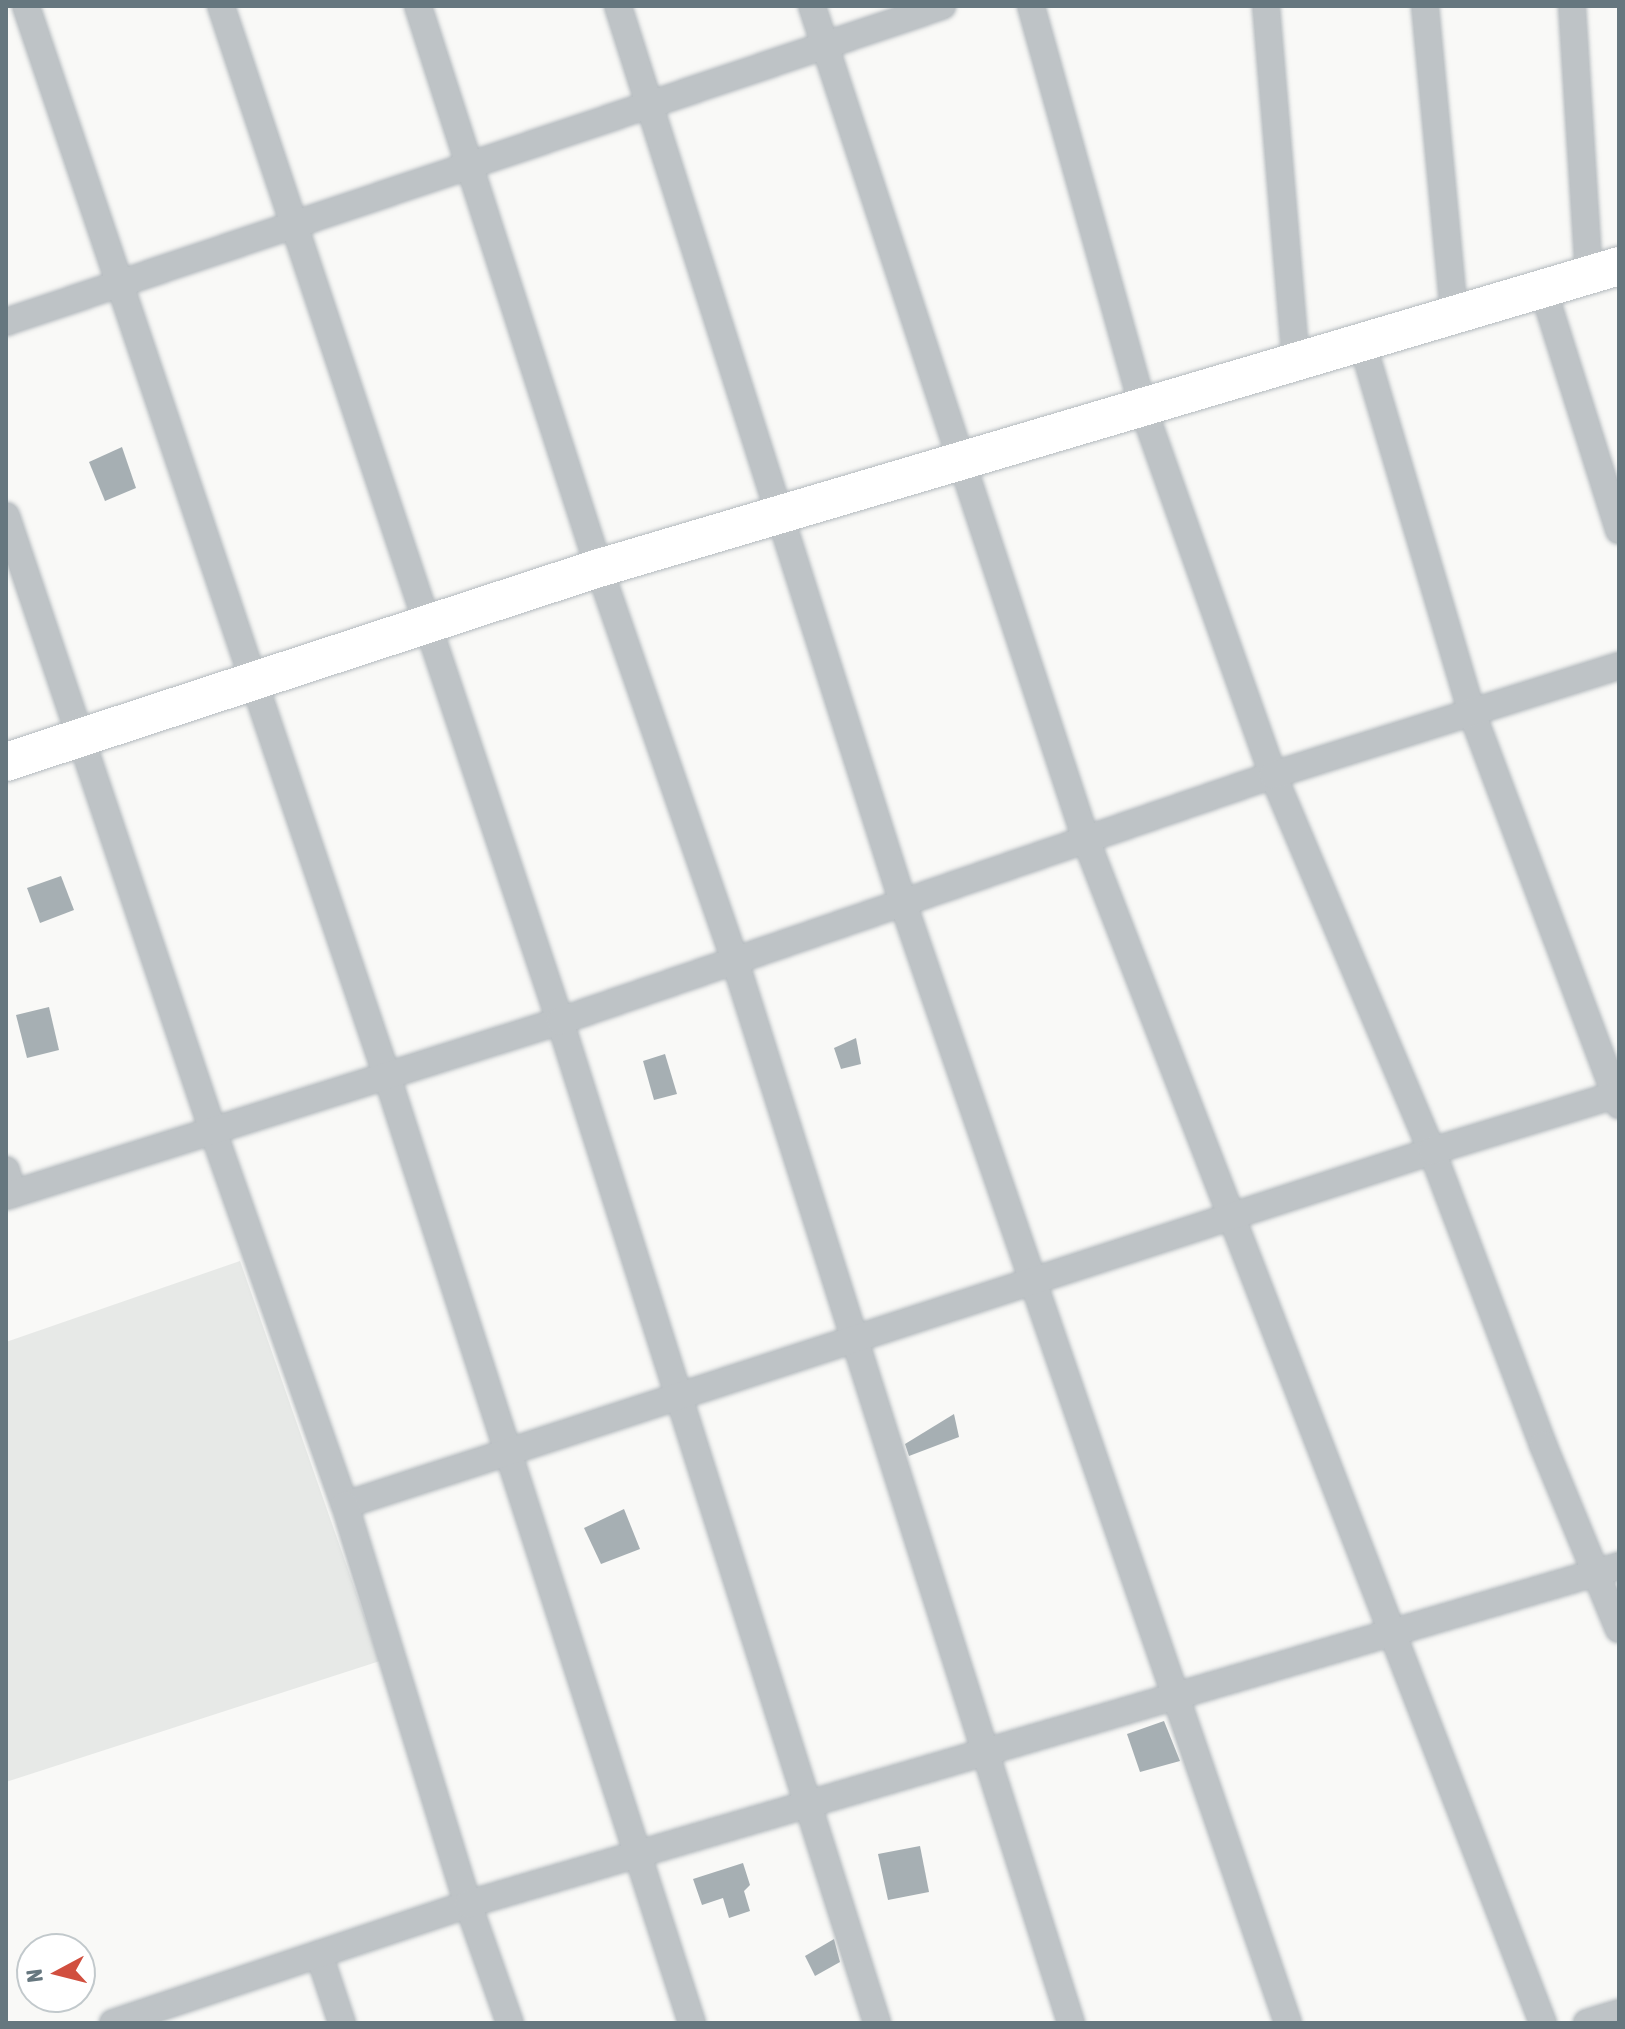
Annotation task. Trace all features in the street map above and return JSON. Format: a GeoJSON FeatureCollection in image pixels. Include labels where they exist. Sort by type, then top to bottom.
{"type":"FeatureCollection","features":[{"type":"Feature","properties":{"kind":"street"},"geometry":{"type":"LineString","coordinates":[[26,6],[387,1076],[692,2023]]}},
{"type":"Feature","properties":{"kind":"street"},"geometry":{"type":"LineString","coordinates":[[221,6],[560,1021],[810,1803],[877,2023]]}},
{"type":"Feature","properties":{"kind":"street"},"geometry":{"type":"LineString","coordinates":[[418,6],[599,568],[735,961],[1071,2023]]}},
{"type":"Feature","properties":{"kind":"street"},"geometry":{"type":"LineString","coordinates":[[618,6],[903,903],[1288,2023]]}},
{"type":"Feature","properties":{"kind":"street"},"geometry":{"type":"LineString","coordinates":[[812,6],[1086,840],[1543,2023]]}},
{"type":"Feature","properties":{"kind":"street"},"geometry":{"type":"LineString","coordinates":[[6,322],[942,6]]}},
{"type":"Feature","properties":{"kind":"street"},"geometry":{"type":"LineString","coordinates":[[1031,6],[1143,408],[1273,775],[1607,1570],[1619,1629]]}},
{"type":"Feature","properties":{"kind":"street"},"geometry":{"type":"LineString","coordinates":[[1266,6],[1296,362]]}},
{"type":"Feature","properties":{"kind":"street"},"geometry":{"type":"LineString","coordinates":[[1425,6],[1454,315]]}},
{"type":"Feature","properties":{"kind":"street"},"geometry":{"type":"LineString","coordinates":[[6,762],[599,568],[1604,270],[1572,6]]}},
{"type":"Feature","properties":{"kind":"street"},"geometry":{"type":"LineString","coordinates":[[1543,289],[1610,472],[1619,530]]}},
{"type":"Feature","properties":{"kind":"street"},"geometry":{"type":"LineString","coordinates":[[345,1505],[1432,1151],[1618,1098],[1472,713],[1362,342]]}},
{"type":"Feature","properties":{"kind":"street"},"geometry":{"type":"LineString","coordinates":[[6,516],[213,1131],[345,1505],[468,1904],[510,2023]]}},
{"type":"Feature","properties":{"kind":"street"},"geometry":{"type":"LineString","coordinates":[[8,1187],[213,1131],[560,1021],[1273,775],[1619,666]]}},
{"type":"Feature","properties":{"kind":"street"},"geometry":{"type":"LineString","coordinates":[[113,2023],[147,2018],[319,1954],[468,1904],[1607,1570]]}},
{"type":"Feature","properties":{"kind":"street"},"geometry":{"type":"LineString","coordinates":[[319,1954],[342,2023]]}},
{"type":"Feature","properties":{"kind":"shaded area"},"geometry":{"type":"Polygon","coordinates":[[[240,1261],[380,1661],[6,1782],[6,1342],[240,1261]]]}},
{"type":"Feature","properties":{"kind":"building"},"geometry":{"type":"Polygon","coordinates":[[[122,447],[136,488],[105,501],[89,462],[122,447]]]}},
{"type":"Feature","properties":{"kind":"building"},"geometry":{"type":"Polygon","coordinates":[[[61,876],[74,910],[40,923],[27,888],[61,876]]]}},
{"type":"Feature","properties":{"kind":"building"},"geometry":{"type":"Polygon","coordinates":[[[49,1007],[59,1050],[27,1058],[16,1015],[49,1007]]]}},
{"type":"Feature","properties":{"kind":"building"},"geometry":{"type":"Polygon","coordinates":[[[856,1038],[861,1064],[841,1069],[834,1048],[856,1038]]]}},
{"type":"Feature","properties":{"kind":"building"},"geometry":{"type":"Polygon","coordinates":[[[665,1054],[677,1094],[654,1100],[643,1061],[665,1054]]]}},
{"type":"Feature","properties":{"kind":"building"},"geometry":{"type":"Polygon","coordinates":[[[954,1414],[959,1437],[909,1456],[905,1444],[954,1414]]]}},
{"type":"Feature","properties":{"kind":"building"},"geometry":{"type":"Polygon","coordinates":[[[624,1509],[640,1549],[601,1564],[584,1528],[624,1509]]]}},
{"type":"Feature","properties":{"kind":"building"},"geometry":{"type":"Polygon","coordinates":[[[1164,1721],[1180,1761],[1140,1772],[1127,1734],[1164,1721]]]}},
{"type":"Feature","properties":{"kind":"building"},"geometry":{"type":"Polygon","coordinates":[[[920,1846],[929,1892],[888,1900],[878,1854],[920,1846]]]}},
{"type":"Feature","properties":{"kind":"building"},"geometry":{"type":"Polygon","coordinates":[[[743,1863],[750,1885],[744,1891],[750,1911],[729,1918],[723,1898],[702,1905],[693,1879],[743,1863]]]}},
{"type":"Feature","properties":{"kind":"building"},"geometry":{"type":"Polygon","coordinates":[[[834,1939],[840,1962],[815,1976],[805,1956],[834,1939]]]}}]}
